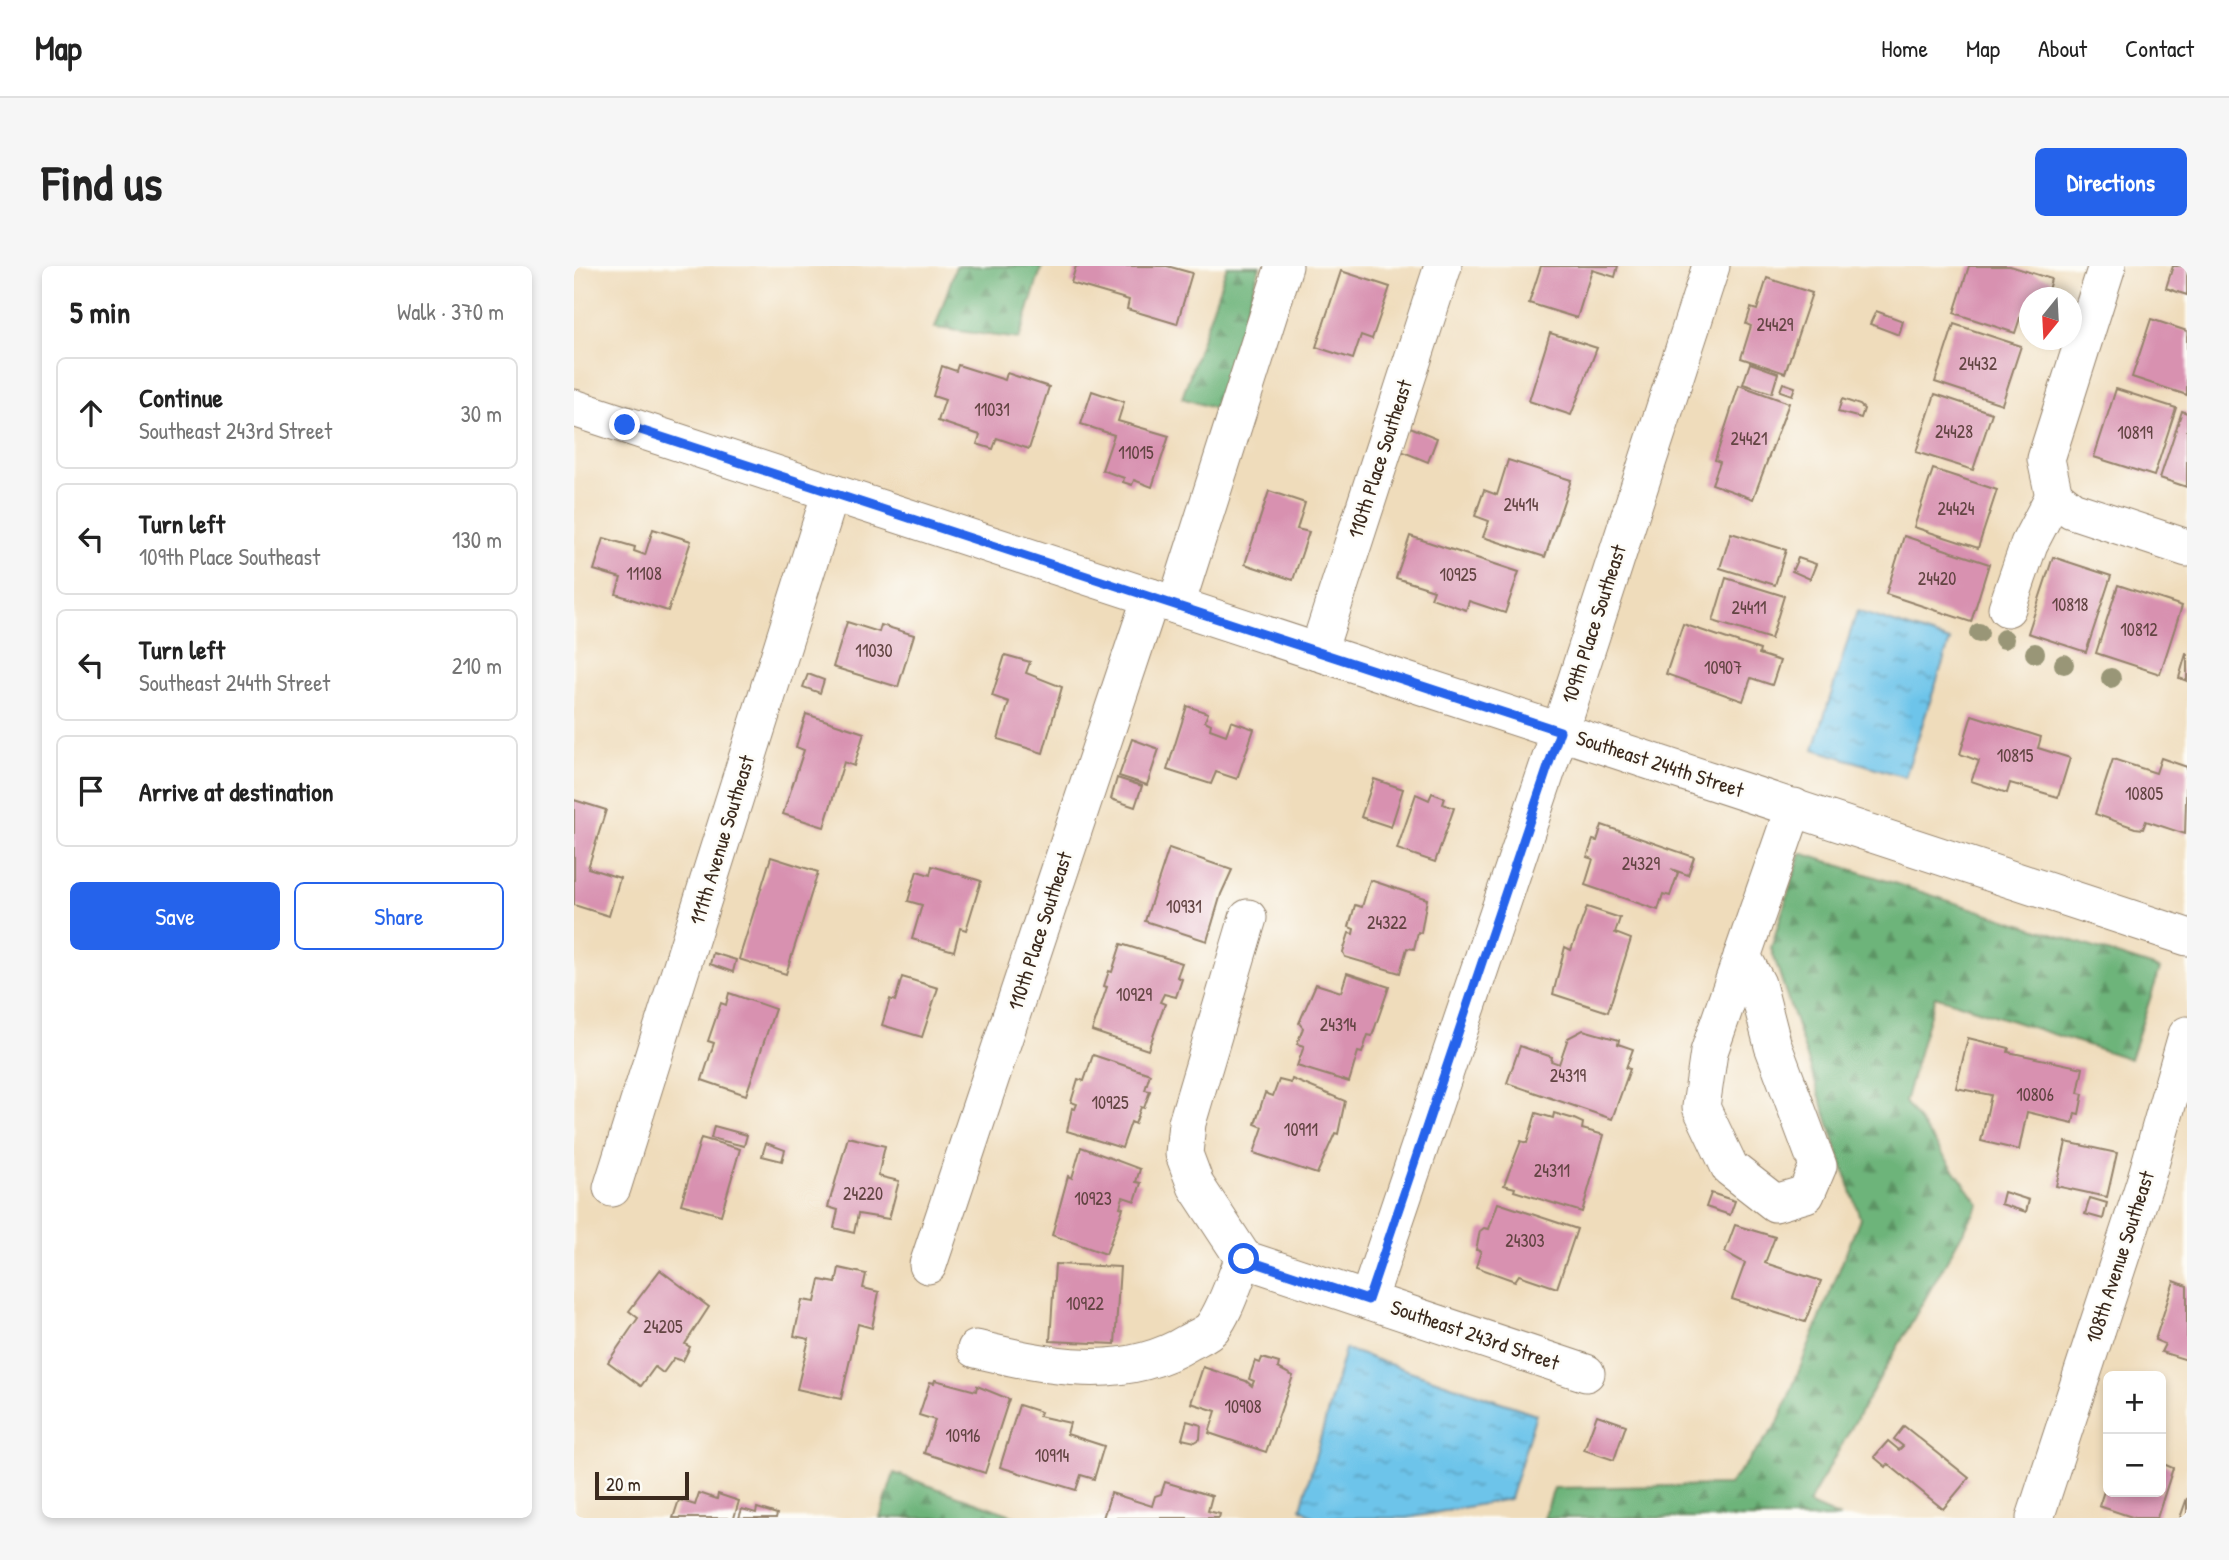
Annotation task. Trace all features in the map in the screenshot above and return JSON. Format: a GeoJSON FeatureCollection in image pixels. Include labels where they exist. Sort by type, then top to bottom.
{"type":"FeatureCollection","features":[{"type":"Feature","properties":{"kind":"street","name":"110th Place Southeast"},"geometry":{"type":"LineString","coordinates":[[928,1265],[1284,266]]}},
{"type":"Feature","properties":{"kind":"street","name":"110th Place Southeast"},"geometry":{"type":"LineString","coordinates":[[1318,652],[1443,266]]}},
{"type":"Feature","properties":{"kind":"street","name":"109th Place Southeast"},"geometry":{"type":"LineString","coordinates":[[1368,1300],[1560,731],[1711,266]]}},
{"type":"Feature","properties":{"kind":"street"},"geometry":{"type":"LineString","coordinates":[[2107,266],[2046,459],[2054,496],[2071,510],[2187,548]]}},
{"type":"Feature","properties":{"kind":"street","name":"Southeast 244th Street"},"geometry":{"type":"LineString","coordinates":[[574,408],[2187,937]]}},
{"type":"Feature","properties":{"kind":"street","name":"111th Avenue Southeast"},"geometry":{"type":"LineString","coordinates":[[612,1188],[831,492]]}},
{"type":"Feature","properties":{"kind":"street"},"geometry":{"type":"LineString","coordinates":[[2007,608],[2032,537],[2054,496]]}},
{"type":"Feature","properties":{"kind":"street"},"geometry":{"type":"LineString","coordinates":[[1742,956],[1758,984],[1773,1046],[1818,1166],[1806,1194],[1775,1203],[1730,1168],[1701,1107],[1709,1052],[1742,956],[1794,807]]}},
{"type":"Feature","properties":{"kind":"street"},"geometry":{"type":"LineString","coordinates":[[976,1349],[1042,1364],[1093,1369],[1140,1363],[1176,1350],[1211,1329],[1244,1259],[1196,1185],[1184,1154],[1187,1123],[1248,918]]}},
{"type":"Feature","properties":{"kind":"street","name":"108th Avenue Southeast"},"geometry":{"type":"LineString","coordinates":[[2035,1518],[2145,1182],[2187,1035]]}},
{"type":"Feature","properties":{"kind":"street","name":"Southeast 243rd Street"},"geometry":{"type":"LineString","coordinates":[[1244,1259],[1586,1373]]}},
{"type":"Feature","properties":{"kind":"green space"},"geometry":{"type":"Polygon","coordinates":[[[956,266],[1042,266],[1019,339],[935,328],[956,266]]]}},
{"type":"Feature","properties":{"kind":"green space"},"geometry":{"type":"Polygon","coordinates":[[[1227,266],[1260,266],[1216,409],[1182,398],[1227,266]]]}},
{"type":"Feature","properties":{"kind":"green space"},"geometry":{"type":"Polygon","coordinates":[[[1801,853],[2160,969],[2130,1059],[1935,996],[1905,1102],[1979,1204],[1808,1504],[1840,1518],[1544,1518],[1554,1488],[1729,1485],[1778,1423],[1860,1218],[1771,948],[1801,853]]]}},
{"type":"Feature","properties":{"kind":"green space"},"geometry":{"type":"Polygon","coordinates":[[[894,1473],[1020,1518],[880,1518],[894,1473]]]}},
{"type":"Feature","properties":{"kind":"water"},"geometry":{"type":"Polygon","coordinates":[[[1857,611],[1950,641],[1905,777],[1814,749],[1857,611]]]}},
{"type":"Feature","properties":{"kind":"water"},"geometry":{"type":"Polygon","coordinates":[[[1345,1349],[1536,1414],[1510,1499],[1407,1518],[1315,1518],[1301,1508],[1345,1349]]]}},
{"type":"Feature","properties":{"kind":"building"},"geometry":{"type":"Polygon","coordinates":[[[1076,266],[1167,266],[1192,273],[1177,324],[1127,309],[1129,300],[1071,283],[1076,266]]]}},
{"type":"Feature","properties":{"kind":"building"},"geometry":{"type":"Polygon","coordinates":[[[1541,266],[1618,266],[1615,277],[1592,270],[1577,318],[1529,303],[1541,266]]]}},
{"type":"Feature","properties":{"kind":"building"},"geometry":{"type":"Polygon","coordinates":[[[1969,266],[2010,266],[2051,279],[2049,287],[2019,287],[2019,321],[2015,333],[1954,313],[1969,266]]]}},
{"type":"Feature","properties":{"kind":"building"},"geometry":{"type":"Polygon","coordinates":[[[2173,266],[2187,266],[2187,295],[2166,288],[2173,266]]]}},
{"type":"Feature","properties":{"kind":"building"},"geometry":{"type":"Polygon","coordinates":[[[1341,271],[1390,287],[1372,339],[1361,335],[1353,359],[1316,347],[1341,271]]]}},
{"type":"Feature","properties":{"kind":"building"},"geometry":{"type":"Polygon","coordinates":[[[1767,278],[1812,293],[1785,373],[1741,358],[1751,326],[1746,324],[1751,308],[1757,310],[1767,278]]]}},
{"type":"Feature","properties":{"kind":"building"},"geometry":{"type":"Polygon","coordinates":[[[1876,311],[1903,321],[1899,335],[1870,324],[1876,311]]]}},
{"type":"Feature","properties":{"kind":"building"},"geometry":{"type":"Polygon","coordinates":[[[2151,319],[2187,331],[2187,395],[2132,377],[2151,319]]]}},
{"type":"Feature","properties":{"kind":"building"},"geometry":{"type":"Polygon","coordinates":[[[1954,324],[2019,345],[2002,404],[1935,382],[1954,324]]]}},
{"type":"Feature","properties":{"kind":"building"},"geometry":{"type":"Polygon","coordinates":[[[1550,333],[1597,348],[1571,415],[1529,401],[1550,333]]]}},
{"type":"Feature","properties":{"kind":"building"},"geometry":{"type":"Polygon","coordinates":[[[1750,363],[1778,373],[1772,393],[1743,384],[1750,363]]]}},
{"type":"Feature","properties":{"kind":"building"},"geometry":{"type":"Polygon","coordinates":[[[958,365],[1005,380],[1007,373],[1049,387],[1029,449],[997,438],[993,449],[977,444],[980,435],[938,421],[945,400],[933,396],[942,366],[956,371],[958,365]]]}},
{"type":"Feature","properties":{"kind":"building"},"geometry":{"type":"Polygon","coordinates":[[[1783,383],[1795,387],[1792,395],[1780,391],[1783,383]]]}},
{"type":"Feature","properties":{"kind":"building"},"geometry":{"type":"Polygon","coordinates":[[[1739,385],[1789,403],[1753,499],[1712,484],[1720,462],[1715,460],[1739,385]]]}},
{"type":"Feature","properties":{"kind":"building"},"geometry":{"type":"Polygon","coordinates":[[[2116,389],[2176,408],[2154,476],[2094,457],[2116,389]]]}},
{"type":"Feature","properties":{"kind":"building"},"geometry":{"type":"Polygon","coordinates":[[[1092,391],[1124,402],[1118,421],[1169,436],[1152,487],[1134,480],[1132,485],[1123,482],[1124,478],[1102,470],[1114,435],[1081,424],[1092,391]]]}},
{"type":"Feature","properties":{"kind":"building"},"geometry":{"type":"Polygon","coordinates":[[[1935,394],[1992,413],[1973,470],[1916,452],[1935,394]]]}},
{"type":"Feature","properties":{"kind":"building"},"geometry":{"type":"Polygon","coordinates":[[[1842,399],[1864,409],[1861,418],[1838,412],[1842,399]]]}},
{"type":"Feature","properties":{"kind":"building"},"geometry":{"type":"Polygon","coordinates":[[[2182,411],[2187,413],[2187,487],[2160,478],[2182,411]]]}},
{"type":"Feature","properties":{"kind":"building"},"geometry":{"type":"Polygon","coordinates":[[[1410,427],[1437,438],[1428,462],[1401,451],[1410,427]]]}},
{"type":"Feature","properties":{"kind":"building"},"geometry":{"type":"Polygon","coordinates":[[[1508,460],[1571,480],[1545,557],[1483,537],[1489,521],[1475,516],[1484,490],[1497,495],[1508,460]]]}},
{"type":"Feature","properties":{"kind":"building"},"geometry":{"type":"Polygon","coordinates":[[[1933,469],[1997,490],[1978,548],[1914,527],[1933,469]]]}},
{"type":"Feature","properties":{"kind":"building"},"geometry":{"type":"Polygon","coordinates":[[[1269,491],[1305,503],[1297,529],[1309,532],[1293,580],[1245,564],[1269,491]]]}},
{"type":"Feature","properties":{"kind":"building"},"geometry":{"type":"Polygon","coordinates":[[[653,529],[691,541],[668,611],[616,594],[621,578],[594,570],[604,538],[635,547],[634,551],[645,555],[653,529]]]}},
{"type":"Feature","properties":{"kind":"building"},"geometry":{"type":"Polygon","coordinates":[[[1731,533],[1786,550],[1775,585],[1720,568],[1731,533]]]}},
{"type":"Feature","properties":{"kind":"building"},"geometry":{"type":"Polygon","coordinates":[[[1410,536],[1519,572],[1505,613],[1469,601],[1466,610],[1431,598],[1434,590],[1396,578],[1410,536]]]}},
{"type":"Feature","properties":{"kind":"building"},"geometry":{"type":"Polygon","coordinates":[[[1904,536],[1989,564],[1971,622],[1886,594],[1904,536]]]}},
{"type":"Feature","properties":{"kind":"building"},"geometry":{"type":"Polygon","coordinates":[[[2053,557],[2111,576],[2086,652],[2028,633],[2053,557]]]}},
{"type":"Feature","properties":{"kind":"building"},"geometry":{"type":"Polygon","coordinates":[[[1798,558],[1816,564],[1810,579],[1792,571],[1798,558]]]}},
{"type":"Feature","properties":{"kind":"building"},"geometry":{"type":"Polygon","coordinates":[[[1726,578],[1784,596],[1771,639],[1713,621],[1726,578]]]}},
{"type":"Feature","properties":{"kind":"building"},"geometry":{"type":"Polygon","coordinates":[[[2118,585],[2182,606],[2160,674],[2096,653],[2118,585]]]}},
{"type":"Feature","properties":{"kind":"building"},"geometry":{"type":"Polygon","coordinates":[[[847,622],[879,632],[881,625],[914,635],[898,687],[833,667],[847,622]]]}},
{"type":"Feature","properties":{"kind":"building"},"geometry":{"type":"Polygon","coordinates":[[[1683,624],[1760,650],[1759,654],[1780,661],[1772,685],[1751,678],[1743,701],[1666,674],[1683,624]]]}},
{"type":"Feature","properties":{"kind":"building"},"geometry":{"type":"Polygon","coordinates":[[[1005,655],[1030,662],[1026,673],[1062,687],[1043,753],[998,739],[1009,702],[992,696],[1005,655]]]}},
{"type":"Feature","properties":{"kind":"building"},"geometry":{"type":"Polygon","coordinates":[[[2187,655],[2187,681],[2179,678],[2187,655]]]}},
{"type":"Feature","properties":{"kind":"building"},"geometry":{"type":"Polygon","coordinates":[[[808,674],[824,680],[820,693],[803,687],[808,674]]]}},
{"type":"Feature","properties":{"kind":"building"},"geometry":{"type":"Polygon","coordinates":[[[1187,706],[1208,713],[1205,721],[1211,724],[1210,729],[1226,735],[1231,721],[1254,729],[1237,779],[1216,772],[1211,784],[1167,770],[1187,706]]]}},
{"type":"Feature","properties":{"kind":"building"},"geometry":{"type":"Polygon","coordinates":[[[806,714],[864,733],[854,766],[844,762],[824,827],[783,814],[804,750],[796,747],[806,714]]]}},
{"type":"Feature","properties":{"kind":"building"},"geometry":{"type":"Polygon","coordinates":[[[1972,715],[2041,737],[2038,748],[2070,758],[2058,797],[2010,783],[2007,793],[1971,781],[1979,761],[1960,754],[1972,715]]]}},
{"type":"Feature","properties":{"kind":"building"},"geometry":{"type":"Polygon","coordinates":[[[1132,739],[1159,749],[1147,785],[1119,776],[1132,739]]]}},
{"type":"Feature","properties":{"kind":"building"},"geometry":{"type":"Polygon","coordinates":[[[2161,758],[2187,767],[2185,834],[2146,821],[2143,829],[2135,828],[2095,814],[2113,759],[2156,773],[2161,758]]]}},
{"type":"Feature","properties":{"kind":"building"},"geometry":{"type":"Polygon","coordinates":[[[1117,778],[1142,786],[1135,807],[1111,799],[1117,778]]]}},
{"type":"Feature","properties":{"kind":"building"},"geometry":{"type":"Polygon","coordinates":[[[1374,779],[1403,789],[1391,827],[1361,817],[1374,779]]]}},
{"type":"Feature","properties":{"kind":"building"},"geometry":{"type":"Polygon","coordinates":[[[1432,793],[1445,798],[1443,804],[1454,808],[1435,862],[1397,849],[1416,794],[1429,800],[1432,793]]]}},
{"type":"Feature","properties":{"kind":"building"},"geometry":{"type":"Polygon","coordinates":[[[574,800],[606,810],[588,868],[620,878],[609,916],[574,905],[574,800]]]}},
{"type":"Feature","properties":{"kind":"building"},"geometry":{"type":"Polygon","coordinates":[[[1602,825],[1694,857],[1688,875],[1671,869],[1678,873],[1670,896],[1663,894],[1658,910],[1585,885],[1593,859],[1587,857],[1593,840],[1597,841],[1602,825]]]}},
{"type":"Feature","properties":{"kind":"building"},"geometry":{"type":"Polygon","coordinates":[[[1169,848],[1232,870],[1221,894],[1207,941],[1145,921],[1169,848]]]}},
{"type":"Feature","properties":{"kind":"building"},"geometry":{"type":"Polygon","coordinates":[[[771,857],[818,872],[786,974],[739,959],[771,857]]]}},
{"type":"Feature","properties":{"kind":"building"},"geometry":{"type":"Polygon","coordinates":[[[932,866],[981,881],[966,930],[960,928],[954,951],[912,939],[922,905],[908,901],[917,871],[930,875],[932,866]]]}},
{"type":"Feature","properties":{"kind":"building"},"geometry":{"type":"Polygon","coordinates":[[[1370,880],[1427,899],[1421,933],[1418,932],[1414,949],[1407,948],[1400,973],[1345,957],[1343,952],[1349,933],[1353,934],[1354,929],[1349,927],[1355,905],[1362,907],[1370,880]]]}},
{"type":"Feature","properties":{"kind":"building"},"geometry":{"type":"Polygon","coordinates":[[[1587,907],[1620,918],[1615,933],[1631,939],[1608,1012],[1553,994],[1565,947],[1571,950],[1587,907]]]}},
{"type":"Feature","properties":{"kind":"building"},"geometry":{"type":"Polygon","coordinates":[[[1121,944],[1182,963],[1177,977],[1182,979],[1176,997],[1164,994],[1160,1002],[1165,1004],[1148,1050],[1092,1031],[1107,987],[1104,986],[1109,971],[1112,972],[1121,944]]]}},
{"type":"Feature","properties":{"kind":"building"},"geometry":{"type":"Polygon","coordinates":[[[713,953],[736,960],[733,972],[710,964],[713,953]]]}},
{"type":"Feature","properties":{"kind":"building"},"geometry":{"type":"Polygon","coordinates":[[[1347,973],[1389,987],[1372,1036],[1368,1035],[1362,1053],[1358,1052],[1349,1082],[1297,1066],[1304,1046],[1297,1044],[1303,1028],[1299,1023],[1316,984],[1341,992],[1347,973]]]}},
{"type":"Feature","properties":{"kind":"building"},"geometry":{"type":"Polygon","coordinates":[[[902,977],[938,988],[922,1037],[882,1025],[890,999],[895,1001],[902,977]]]}},
{"type":"Feature","properties":{"kind":"building"},"geometry":{"type":"Polygon","coordinates":[[[729,993],[775,1009],[746,1095],[702,1080],[714,1043],[708,1041],[721,1003],[726,1005],[729,993]]]}},
{"type":"Feature","properties":{"kind":"building"},"geometry":{"type":"Polygon","coordinates":[[[1583,1030],[1619,1040],[1618,1044],[1633,1049],[1626,1068],[1630,1069],[1612,1119],[1507,1083],[1520,1046],[1552,1057],[1551,1061],[1559,1064],[1568,1038],[1583,1030]]]}},
{"type":"Feature","properties":{"kind":"building"},"geometry":{"type":"Polygon","coordinates":[[[1968,1038],[2009,1048],[2008,1052],[2083,1068],[2078,1093],[2083,1094],[2079,1114],[2075,1113],[2073,1123],[2027,1112],[2019,1150],[1981,1141],[1991,1095],[1956,1088],[1968,1038]]]}},
{"type":"Feature","properties":{"kind":"building"},"geometry":{"type":"Polygon","coordinates":[[[1093,1055],[1150,1074],[1145,1090],[1150,1091],[1144,1108],[1141,1107],[1135,1124],[1131,1122],[1122,1148],[1067,1131],[1072,1108],[1075,1109],[1077,1104],[1071,1102],[1078,1079],[1084,1081],[1093,1055]]]}},
{"type":"Feature","properties":{"kind":"building"},"geometry":{"type":"Polygon","coordinates":[[[1292,1079],[1345,1101],[1338,1134],[1335,1133],[1317,1174],[1254,1153],[1263,1127],[1255,1124],[1265,1093],[1273,1096],[1279,1080],[1291,1083],[1292,1079]]]}},
{"type":"Feature","properties":{"kind":"building"},"geometry":{"type":"Polygon","coordinates":[[[1536,1113],[1553,1118],[1554,1113],[1574,1119],[1583,1123],[1582,1129],[1604,1135],[1582,1212],[1514,1191],[1515,1188],[1504,1185],[1521,1141],[1527,1143],[1536,1113]]]}},
{"type":"Feature","properties":{"kind":"building"},"geometry":{"type":"Polygon","coordinates":[[[714,1126],[747,1135],[744,1146],[711,1138],[714,1126]]]}},
{"type":"Feature","properties":{"kind":"building"},"geometry":{"type":"Polygon","coordinates":[[[848,1137],[885,1146],[878,1176],[899,1181],[889,1219],[858,1214],[854,1233],[834,1228],[838,1210],[828,1207],[848,1137]]]}},
{"type":"Feature","properties":{"kind":"building"},"geometry":{"type":"Polygon","coordinates":[[[701,1138],[740,1149],[721,1215],[681,1204],[701,1138]]]}},
{"type":"Feature","properties":{"kind":"building"},"geometry":{"type":"Polygon","coordinates":[[[2066,1142],[2117,1153],[2107,1197],[2056,1186],[2066,1142]]]}},
{"type":"Feature","properties":{"kind":"building"},"geometry":{"type":"Polygon","coordinates":[[[766,1143],[785,1150],[782,1161],[762,1156],[766,1143]]]}},
{"type":"Feature","properties":{"kind":"building"},"geometry":{"type":"Polygon","coordinates":[[[1081,1147],[1140,1169],[1136,1182],[1141,1183],[1135,1201],[1123,1197],[1120,1207],[1123,1208],[1106,1254],[1052,1235],[1068,1176],[1072,1178],[1081,1147]]]}},
{"type":"Feature","properties":{"kind":"building"},"geometry":{"type":"Polygon","coordinates":[[[2004,1192],[2029,1200],[2026,1212],[2001,1204],[2004,1192]]]}},
{"type":"Feature","properties":{"kind":"building"},"geometry":{"type":"Polygon","coordinates":[[[1711,1193],[1735,1201],[1730,1215],[1706,1207],[1711,1193]]]}},
{"type":"Feature","properties":{"kind":"building"},"geometry":{"type":"Polygon","coordinates":[[[2090,1198],[2107,1203],[2103,1219],[2085,1214],[2090,1198]]]}},
{"type":"Feature","properties":{"kind":"building"},"geometry":{"type":"Polygon","coordinates":[[[1498,1203],[1577,1229],[1557,1288],[1519,1275],[1515,1281],[1476,1267],[1481,1251],[1476,1250],[1480,1231],[1489,1229],[1498,1203]]]}},
{"type":"Feature","properties":{"kind":"building"},"geometry":{"type":"Polygon","coordinates":[[[1735,1225],[1775,1237],[1765,1263],[1821,1281],[1805,1322],[1732,1299],[1745,1263],[1725,1252],[1735,1225]]]}},
{"type":"Feature","properties":{"kind":"building"},"geometry":{"type":"Polygon","coordinates":[[[1055,1264],[1120,1267],[1115,1344],[1050,1341],[1055,1264]]]}},
{"type":"Feature","properties":{"kind":"building"},"geometry":{"type":"Polygon","coordinates":[[[839,1268],[866,1274],[863,1288],[879,1292],[872,1328],[858,1324],[841,1399],[797,1389],[809,1339],[794,1336],[802,1300],[815,1302],[820,1280],[836,1283],[839,1268]]]}},
{"type":"Feature","properties":{"kind":"building"},"geometry":{"type":"Polygon","coordinates":[[[660,1270],[709,1307],[685,1344],[690,1347],[683,1361],[674,1358],[663,1373],[655,1367],[641,1386],[608,1362],[638,1318],[629,1311],[660,1270]]]}},
{"type":"Feature","properties":{"kind":"building"},"geometry":{"type":"Polygon","coordinates":[[[2174,1281],[2187,1286],[2187,1360],[2161,1352],[2165,1344],[2155,1340],[2174,1281]]]}},
{"type":"Feature","properties":{"kind":"building"},"geometry":{"type":"Polygon","coordinates":[[[1262,1358],[1279,1363],[1278,1368],[1293,1376],[1266,1452],[1209,1433],[1216,1411],[1191,1403],[1203,1367],[1246,1381],[1252,1386],[1254,1381],[1249,1379],[1255,1361],[1260,1363],[1262,1358]]]}},
{"type":"Feature","properties":{"kind":"building"},"geometry":{"type":"Polygon","coordinates":[[[935,1380],[976,1391],[977,1386],[1009,1399],[985,1473],[924,1453],[935,1420],[919,1415],[930,1382],[934,1383],[935,1380]]]}},
{"type":"Feature","properties":{"kind":"building"},"geometry":{"type":"Polygon","coordinates":[[[1019,1405],[1041,1412],[1039,1416],[1070,1423],[1067,1434],[1104,1446],[1094,1479],[1081,1475],[1076,1490],[1000,1467],[1019,1405]]]}},
{"type":"Feature","properties":{"kind":"building"},"geometry":{"type":"Polygon","coordinates":[[[1597,1415],[1626,1425],[1614,1460],[1584,1450],[1597,1415]]]}},
{"type":"Feature","properties":{"kind":"building"},"geometry":{"type":"Polygon","coordinates":[[[1187,1421],[1201,1425],[1200,1439],[1195,1442],[1182,1439],[1187,1421]]]}},
{"type":"Feature","properties":{"kind":"building"},"geometry":{"type":"Polygon","coordinates":[[[1904,1426],[1969,1478],[1943,1509],[1888,1464],[1886,1467],[1874,1457],[1888,1441],[1899,1450],[1903,1446],[1894,1439],[1904,1426]]]}},
{"type":"Feature","properties":{"kind":"building"},"geometry":{"type":"Polygon","coordinates":[[[2166,1465],[2173,1468],[2166,1490],[2166,1465]]]}},
{"type":"Feature","properties":{"kind":"building"},"geometry":{"type":"Polygon","coordinates":[[[1165,1482],[1212,1496],[1208,1511],[1220,1514],[1219,1518],[1103,1518],[1111,1493],[1152,1506],[1155,1496],[1161,1494],[1165,1482]]]}},
{"type":"Feature","properties":{"kind":"building"},"geometry":{"type":"Polygon","coordinates":[[[699,1493],[717,1499],[718,1494],[739,1501],[734,1518],[673,1518],[679,1500],[695,1505],[699,1493]]]}},
{"type":"Feature","properties":{"kind":"building"},"geometry":{"type":"Polygon","coordinates":[[[2103,1494],[2103,1497],[2164,1497],[2157,1518],[2135,1518],[2099,1506],[2103,1494]]]}},
{"type":"Feature","properties":{"kind":"building"},"geometry":{"type":"Polygon","coordinates":[[[2187,1498],[2187,1518],[2180,1518],[2187,1498]]]}},
{"type":"Feature","properties":{"kind":"building"},"geometry":{"type":"Polygon","coordinates":[[[757,1508],[777,1514],[776,1518],[739,1518],[742,1509],[756,1513],[757,1508]]]}},
{"type":"Feature","properties":{"kind":"route"},"geometry":{"type":"LineString","coordinates":[[625,425],[1560,731],[1368,1300],[1244,1259]]}}]}
